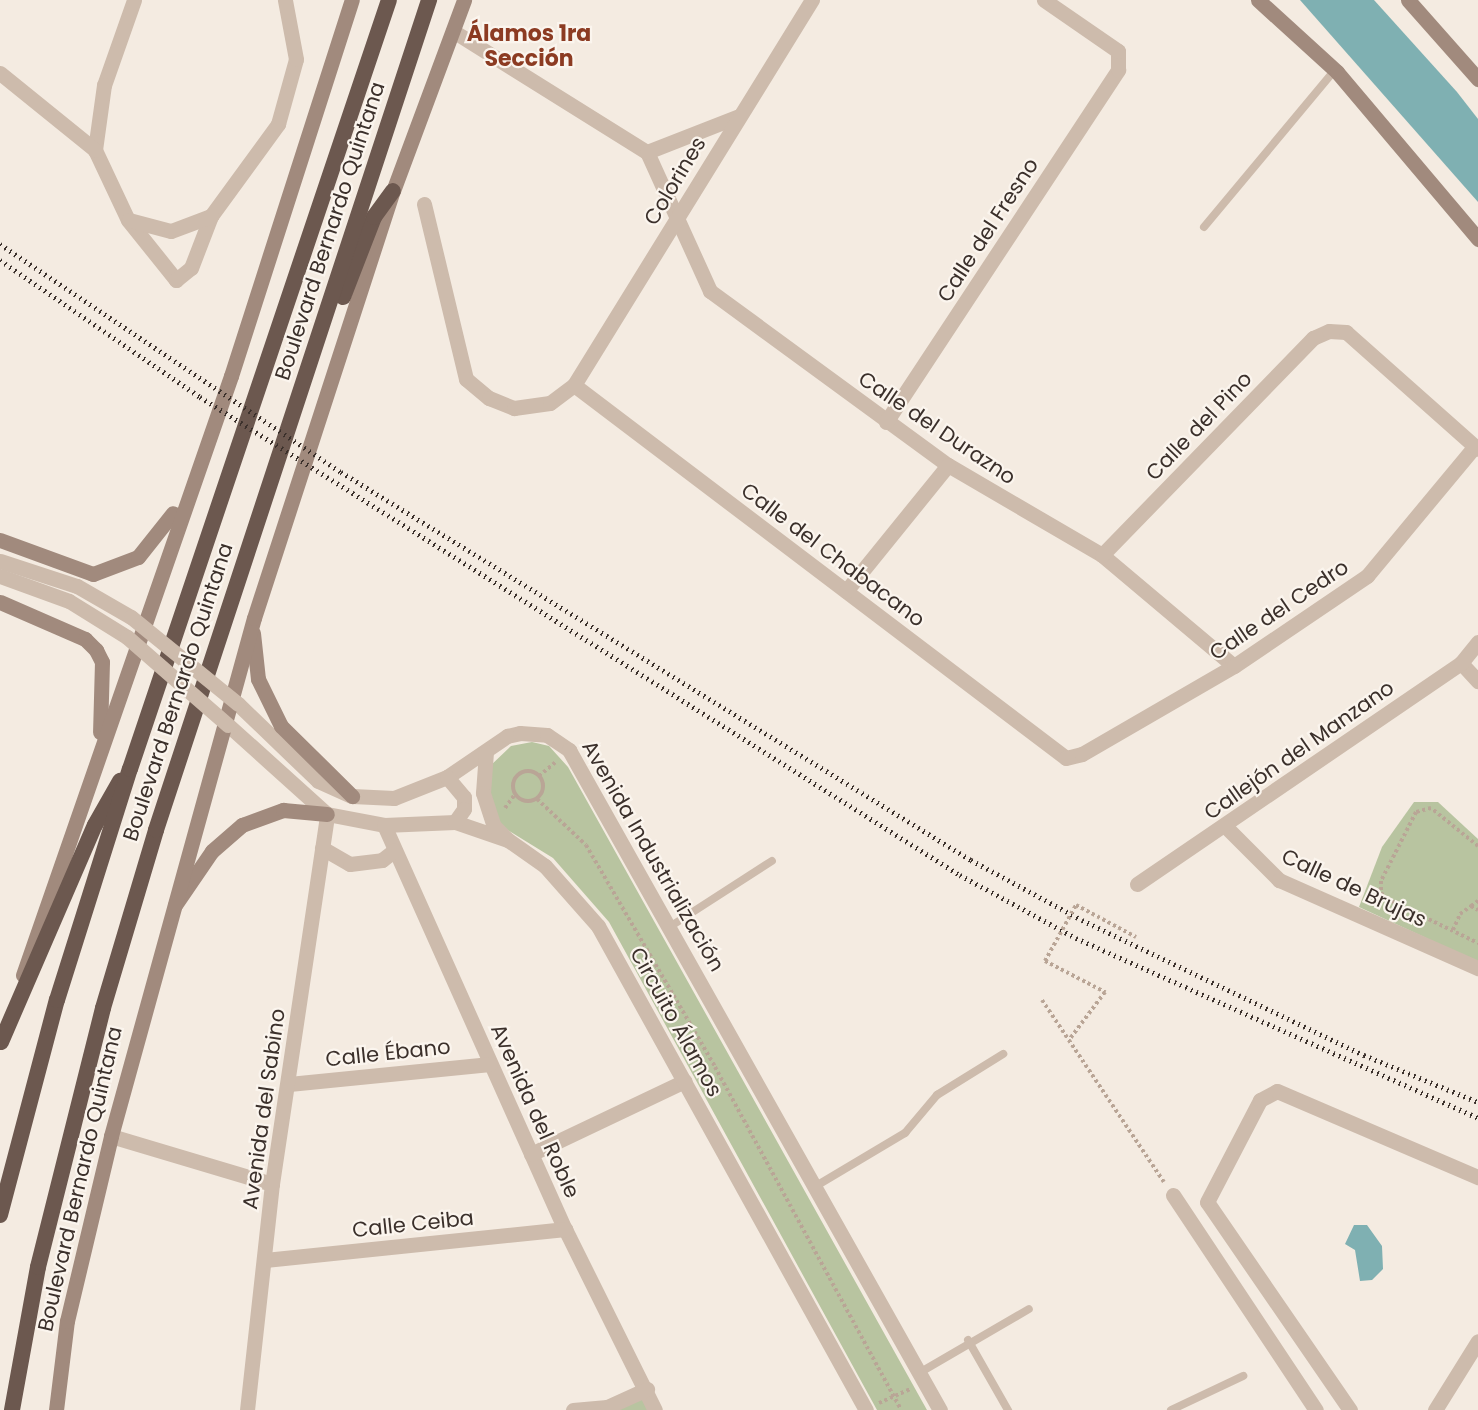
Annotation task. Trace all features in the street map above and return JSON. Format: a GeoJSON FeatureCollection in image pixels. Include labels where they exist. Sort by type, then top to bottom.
{"type":"FeatureCollection","features":[{"type":"Feature","properties":{"kind":"highway","name":"Boulevard Bernardo Quintana"},"geometry":{"type":"LineString","coordinates":[[0,1215],[57,1000],[130,769],[389,0]]}},
{"type":"Feature","properties":{"kind":"highway","name":"Boulevard Bernardo Quintana"},"geometry":{"type":"LineString","coordinates":[[12,1410],[39,1267],[103,1008],[429,0]]}},
{"type":"Feature","properties":{"kind":"highway"},"geometry":{"type":"LineString","coordinates":[[318,339],[338,308],[374,217],[393,191]]}},
{"type":"Feature","properties":{"kind":"highway"},"geometry":{"type":"LineString","coordinates":[[0,1043],[95,825],[130,769]]}},
{"type":"Feature","properties":{"kind":"main road"},"geometry":{"type":"LineString","coordinates":[[0,1043],[194,470],[231,376],[352,0]]}},
{"type":"Feature","properties":{"kind":"main road","name":"Boulevard Bernardo Quintana"},"geometry":{"type":"LineString","coordinates":[[56,1410],[67,1321],[111,1136],[168,915],[254,618],[393,191],[464,0]]}},
{"type":"Feature","properties":{"kind":"main road"},"geometry":{"type":"LineString","coordinates":[[1258,0],[1335,70],[1478,239]]}},
{"type":"Feature","properties":{"kind":"main road"},"geometry":{"type":"LineString","coordinates":[[1408,0],[1478,78]]}},
{"type":"Feature","properties":{"kind":"main road"},"geometry":{"type":"LineString","coordinates":[[0,540],[93,574],[116,568],[156,540],[194,470]]}},
{"type":"Feature","properties":{"kind":"main road"},"geometry":{"type":"LineString","coordinates":[[0,602],[85,639],[96,650],[102,662],[99,748]]}},
{"type":"Feature","properties":{"kind":"main road"},"geometry":{"type":"LineString","coordinates":[[254,618],[258,679],[281,726],[352,796]]}},
{"type":"Feature","properties":{"kind":"main road"},"geometry":{"type":"LineString","coordinates":[[168,915],[212,851],[242,825],[283,810],[327,814]]}},
{"type":"Feature","properties":{"kind":"street"},"geometry":{"type":"LineString","coordinates":[[95,150],[104,85],[134,0]]}},
{"type":"Feature","properties":{"kind":"street"},"geometry":{"type":"LineString","coordinates":[[0,73],[95,150],[128,220],[176,280],[191,268],[211,216],[278,124],[296,59],[285,0]]}},
{"type":"Feature","properties":{"kind":"street","name":"Colorines"},"geometry":{"type":"LineString","coordinates":[[574,385],[812,0]]}},
{"type":"Feature","properties":{"kind":"street","name":"Calle del Fresno"},"geometry":{"type":"LineString","coordinates":[[886,422],[1121,60],[1118,51],[1044,0]]}},
{"type":"Feature","properties":{"kind":"street"},"geometry":{"type":"LineString","coordinates":[[453,31],[647,152],[739,117]]}},
{"type":"Feature","properties":{"kind":"street","name":"Calle del Durazno"},"geometry":{"type":"LineString","coordinates":[[647,152],[710,291],[886,422],[948,465],[1102,555],[1234,666]]}},
{"type":"Feature","properties":{"kind":"street"},"geometry":{"type":"LineString","coordinates":[[424,204],[466,379],[489,398],[514,408],[550,403],[574,385]]}},
{"type":"Feature","properties":{"kind":"street"},"geometry":{"type":"LineString","coordinates":[[128,220],[171,231],[211,216]]}},
{"type":"Feature","properties":{"kind":"street","name":"Calle del Pino"},"geometry":{"type":"LineString","coordinates":[[1102,555],[1313,338],[1329,331],[1346,332],[1476,447]]}},
{"type":"Feature","properties":{"kind":"street","name":"Calle del Chabacano"},"geometry":{"type":"LineString","coordinates":[[574,385],[1066,758]]}},
{"type":"Feature","properties":{"kind":"street","name":"Calle del Cedro"},"geometry":{"type":"LineString","coordinates":[[1066,758],[1234,666],[1368,576],[1476,447]]}},
{"type":"Feature","properties":{"kind":"street"},"geometry":{"type":"LineString","coordinates":[[846,591],[948,465]]}},
{"type":"Feature","properties":{"kind":"street","name":"Avenida Industrialización"},"geometry":{"type":"LineString","coordinates":[[0,561],[77,586],[131,618],[238,704],[318,781],[352,796],[394,798],[447,777],[507,736],[534,732],[569,750],[670,926],[940,1410]]}},
{"type":"Feature","properties":{"kind":"street"},"geometry":{"type":"LineString","coordinates":[[0,576],[69,601],[127,637],[327,814]]}},
{"type":"Feature","properties":{"kind":"street","name":"Callejón del Manzano"},"geometry":{"type":"LineString","coordinates":[[1137,884],[1227,828],[1461,663],[1478,642]]}},
{"type":"Feature","properties":{"kind":"street"},"geometry":{"type":"LineString","coordinates":[[1461,663],[1478,681]]}},
{"type":"Feature","properties":{"kind":"street"},"geometry":{"type":"LineString","coordinates":[[486,752],[482,775],[487,809],[494,826],[508,840]]}},
{"type":"Feature","properties":{"kind":"street"},"geometry":{"type":"LineString","coordinates":[[447,777],[464,797],[464,809],[454,822]]}},
{"type":"Feature","properties":{"kind":"street","name":"Circuito Álamos"},"geometry":{"type":"LineString","coordinates":[[327,814],[384,825],[454,822],[508,840],[545,866],[598,926],[866,1410]]}},
{"type":"Feature","properties":{"kind":"street","name":"Avenida del Sabino"},"geometry":{"type":"LineString","coordinates":[[247,1410],[272,1185],[289,1084],[327,814]]}},
{"type":"Feature","properties":{"kind":"street","name":"Avenida del Roble"},"geometry":{"type":"LineString","coordinates":[[384,825],[565,1229],[647,1389],[655,1410]]}},
{"type":"Feature","properties":{"kind":"street","name":"Calle de Brujas"},"geometry":{"type":"LineString","coordinates":[[1227,828],[1280,880],[1478,968]]}},
{"type":"Feature","properties":{"kind":"street"},"geometry":{"type":"LineString","coordinates":[[322,849],[350,864],[382,860],[395,850]]}},
{"type":"Feature","properties":{"kind":"street","name":"Calle Ébano"},"geometry":{"type":"LineString","coordinates":[[289,1084],[490,1064]]}},
{"type":"Feature","properties":{"kind":"street"},"geometry":{"type":"LineString","coordinates":[[531,1154],[685,1081]]}},
{"type":"Feature","properties":{"kind":"street"},"geometry":{"type":"LineString","coordinates":[[1350,1410],[1207,1202],[1260,1100],[1277,1090],[1478,1178]]}},
{"type":"Feature","properties":{"kind":"street"},"geometry":{"type":"LineString","coordinates":[[111,1136],[272,1185]]}},
{"type":"Feature","properties":{"kind":"street"},"geometry":{"type":"LineString","coordinates":[[1173,1196],[1316,1410]]}},
{"type":"Feature","properties":{"kind":"street","name":"Calle Ceiba"},"geometry":{"type":"LineString","coordinates":[[265,1260],[565,1229]]}},
{"type":"Feature","properties":{"kind":"street"},"geometry":{"type":"LineString","coordinates":[[1435,1410],[1478,1341]]}},
{"type":"Feature","properties":{"kind":"street"},"geometry":{"type":"LineString","coordinates":[[573,1410],[608,1408],[647,1389]]}},
{"type":"Feature","properties":{"kind":"lane"},"geometry":{"type":"LineString","coordinates":[[1204,227],[1335,70]]}},
{"type":"Feature","properties":{"kind":"lane"},"geometry":{"type":"LineString","coordinates":[[670,926],[772,861]]}},
{"type":"Feature","properties":{"kind":"lane"},"geometry":{"type":"LineString","coordinates":[[816,1186],[905,1132],[937,1095],[1003,1054]]}},
{"type":"Feature","properties":{"kind":"lane"},"geometry":{"type":"LineString","coordinates":[[921,1377],[969,1340],[1029,1309]]}},
{"type":"Feature","properties":{"kind":"lane"},"geometry":{"type":"LineString","coordinates":[[969,1340],[1008,1410]]}},
{"type":"Feature","properties":{"kind":"lane"},"geometry":{"type":"LineString","coordinates":[[1172,1410],[1243,1376]]}},
{"type":"Feature","properties":{"kind":"path"},"geometry":{"type":"LineString","coordinates":[[569,750],[539,776],[519,774],[513,787],[521,800],[537,799],[586,845],[715,1067],[901,1410]]}},
{"type":"Feature","properties":{"kind":"path"},"geometry":{"type":"LineString","coordinates":[[552,756],[557,761]]}},
{"type":"Feature","properties":{"kind":"path"},"geometry":{"type":"LineString","coordinates":[[537,799],[542,792],[539,776]]}},
{"type":"Feature","properties":{"kind":"path"},"geometry":{"type":"LineString","coordinates":[[1478,846],[1431,808],[1416,812],[1381,881],[1381,893],[1391,901],[1478,942]]}},
{"type":"Feature","properties":{"kind":"path"},"geometry":{"type":"LineString","coordinates":[[1453,930],[1471,906],[1478,901]]}},
{"type":"Feature","properties":{"kind":"path"},"geometry":{"type":"LineString","coordinates":[[1068,1040],[1105,992],[1045,961],[1076,905],[1136,937]]}},
{"type":"Feature","properties":{"kind":"path"},"geometry":{"type":"LineString","coordinates":[[1471,906],[1478,910]]}},
{"type":"Feature","properties":{"kind":"path"},"geometry":{"type":"LineString","coordinates":[[1042,1000],[1173,1196]]}},
{"type":"Feature","properties":{"kind":"path"},"geometry":{"type":"LineString","coordinates":[[866,1410],[894,1396],[921,1377]]}},
{"type":"Feature","properties":{"kind":"green space"},"geometry":{"type":"Polygon","coordinates":[[[532,742],[549,746],[568,767],[927,1410],[877,1410],[609,922],[553,858],[496,823],[484,778],[488,768],[511,746],[532,742]]]}},
{"type":"Feature","properties":{"kind":"green space"},"geometry":{"type":"Polygon","coordinates":[[[1414,802],[1438,802],[1478,839],[1478,962],[1359,907],[1382,847],[1414,802]]]}},
{"type":"Feature","properties":{"kind":"green space"},"geometry":{"type":"Polygon","coordinates":[[[647,1389],[655,1410],[608,1410],[647,1389]]]}},
{"type":"Feature","properties":{"kind":"water"},"geometry":{"type":"Polygon","coordinates":[[[1300,0],[1374,0],[1457,92],[1478,119],[1478,202],[1300,0]]]}},
{"type":"Feature","properties":{"kind":"water"},"geometry":{"type":"Polygon","coordinates":[[[1354,1225],[1367,1225],[1382,1246],[1383,1269],[1372,1280],[1360,1281],[1355,1250],[1345,1244],[1354,1225]]]}},
{"type":"Feature","properties":{"kind":"railway"},"geometry":{"type":"LineString","coordinates":[[0,244],[341,472],[971,860],[1082,920],[1364,1055],[1478,1102]]}},
{"type":"Feature","properties":{"kind":"railway"},"geometry":{"type":"LineString","coordinates":[[0,260],[200,397],[960,875],[1076,938],[1478,1118]]}},
{"type":"Feature","properties":{"kind":"district","name":"Álamos 1ra Sección"},"geometry":{"type":"Point","coordinates":[529,46]}}]}
